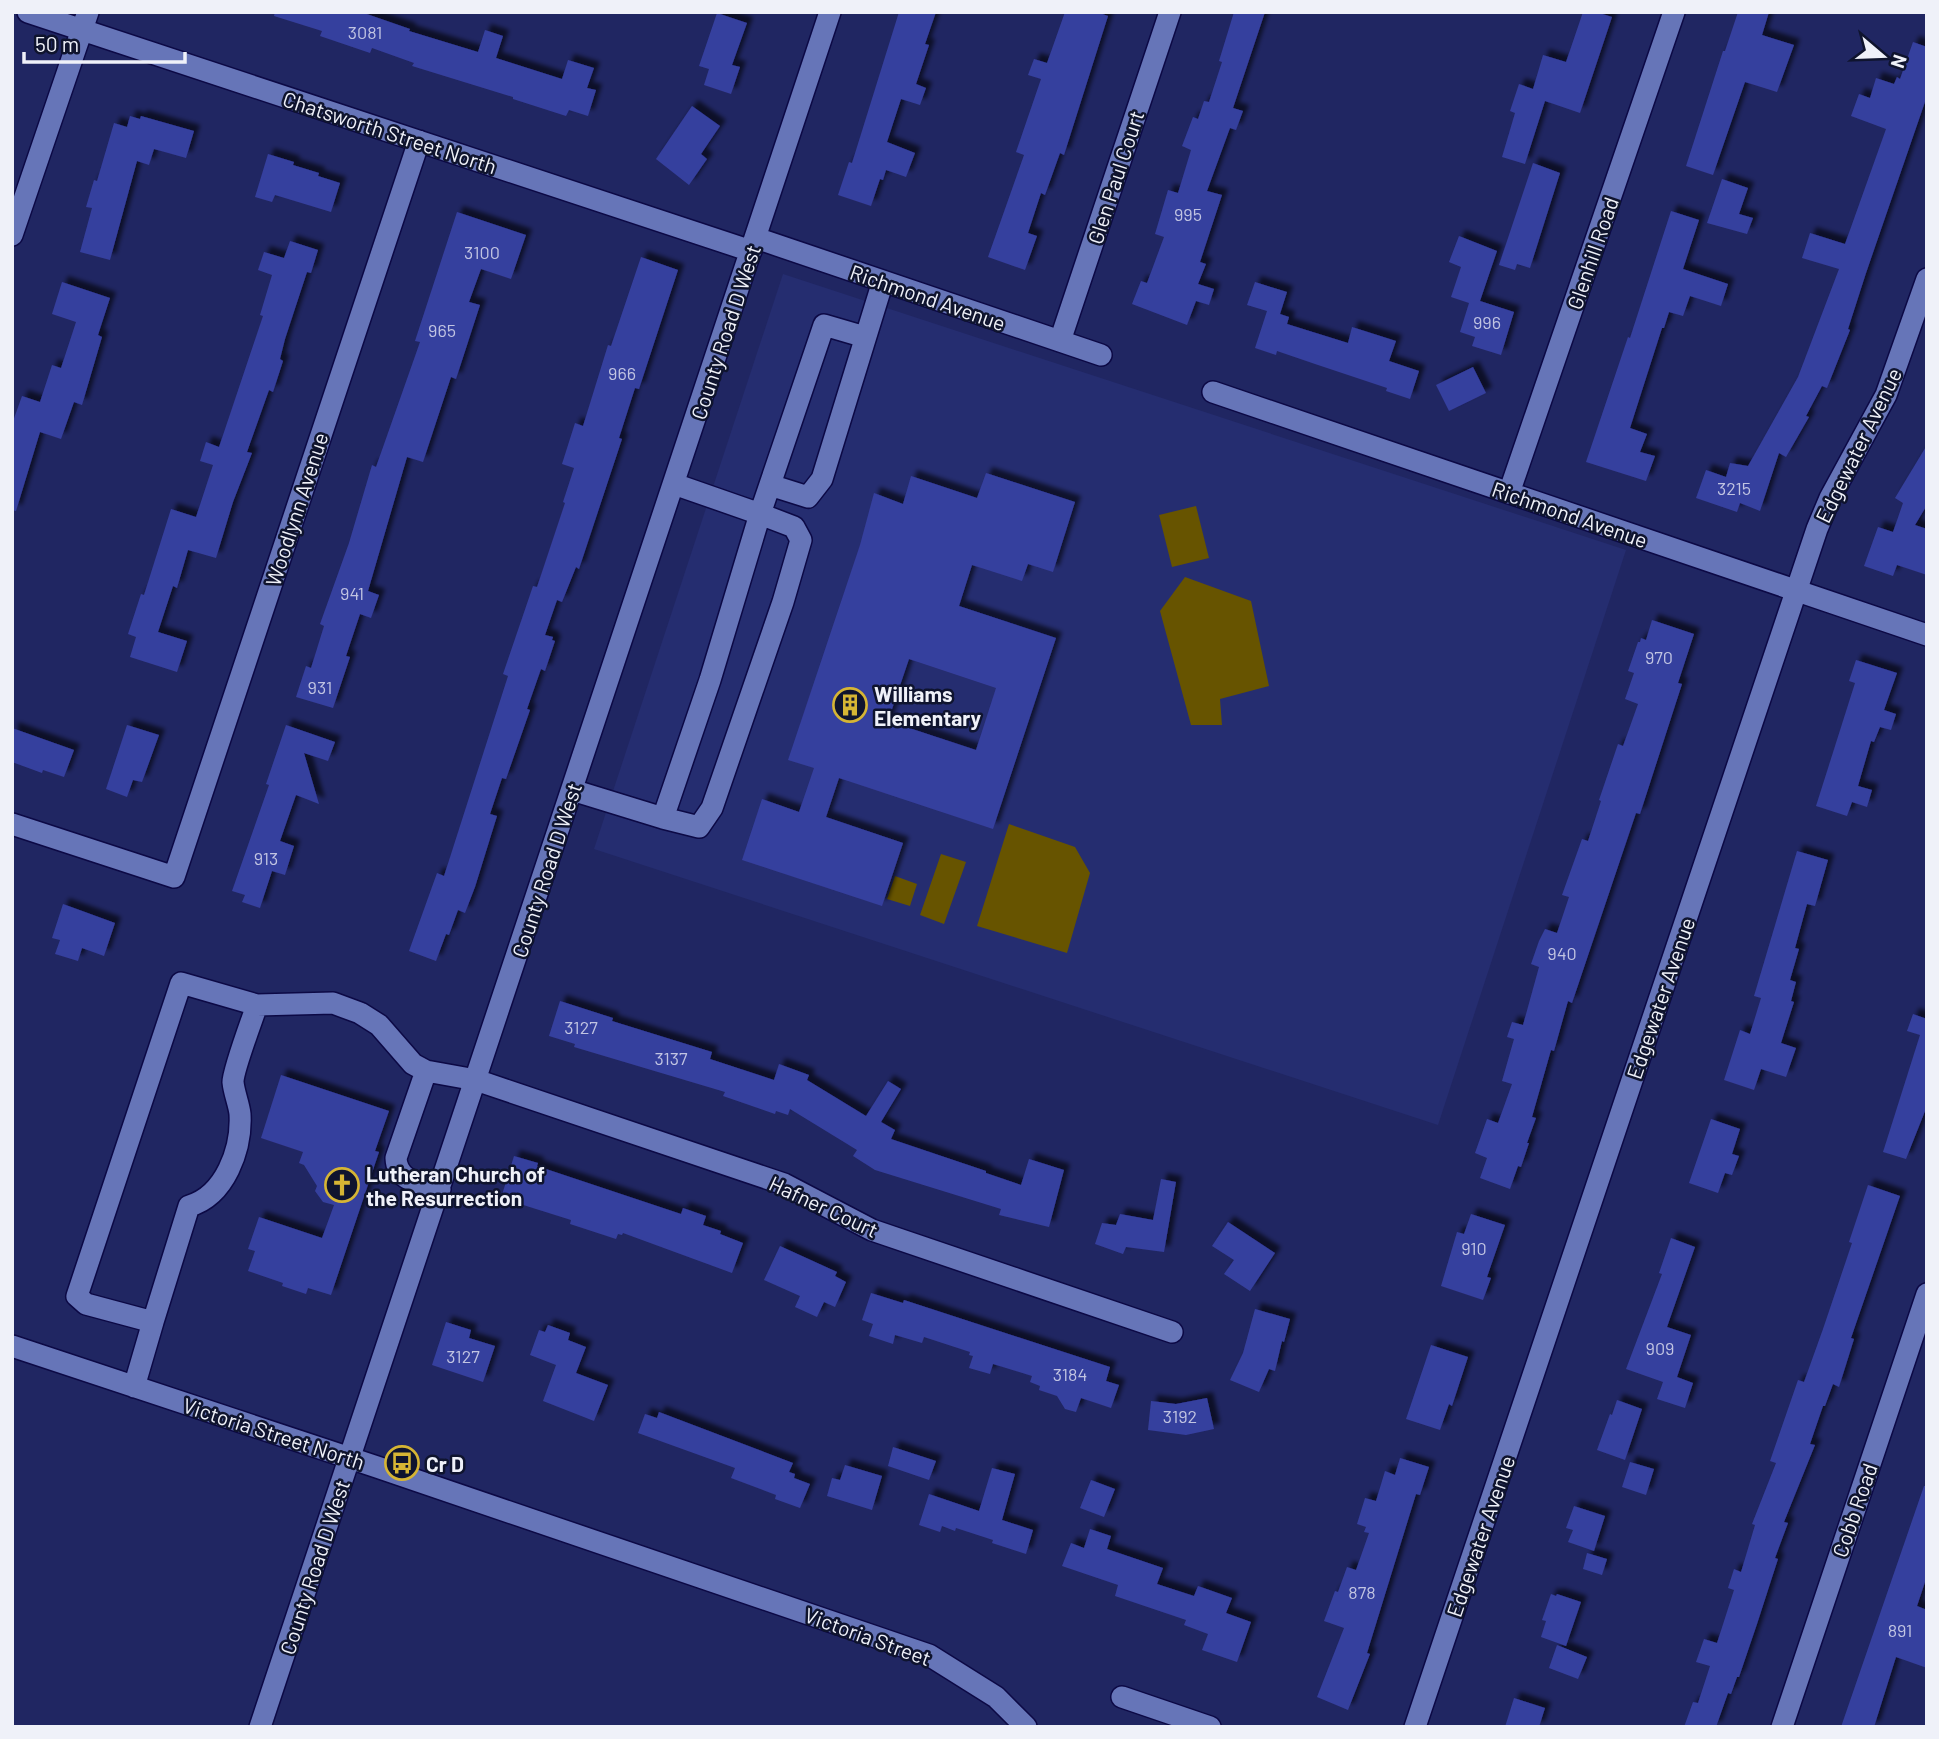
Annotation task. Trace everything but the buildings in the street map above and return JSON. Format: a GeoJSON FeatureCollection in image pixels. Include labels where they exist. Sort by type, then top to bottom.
{"type":"FeatureCollection","features":[{"type":"Feature","properties":{"kind":"street","name":"Chatsworth Street North"},"geometry":{"type":"LineString","coordinates":[[28,12],[85,21],[419,142],[754,245]]}},
{"type":"Feature","properties":{"kind":"street","name":"County Road D West"},"geometry":{"type":"LineString","coordinates":[[260,1727],[830,12]]}},
{"type":"Feature","properties":{"kind":"street","name":"Glen Paul Court"},"geometry":{"type":"LineString","coordinates":[[1060,341],[1170,12]]}},
{"type":"Feature","properties":{"kind":"street","name":"Glenhill Road"},"geometry":{"type":"LineString","coordinates":[[1509,493],[1674,12]]}},
{"type":"Feature","properties":{"kind":"street"},"geometry":{"type":"LineString","coordinates":[[12,235],[85,21]]}},
{"type":"Feature","properties":{"kind":"street","name":"Woodlynn Avenue"},"geometry":{"type":"LineString","coordinates":[[12,824],[174,877],[419,142]]}},
{"type":"Feature","properties":{"kind":"street","name":"Richmond Avenue"},"geometry":{"type":"LineString","coordinates":[[754,245],[883,281],[1101,355]]}},
{"type":"Feature","properties":{"kind":"street","name":"Edgewater Avenue"},"geometry":{"type":"LineString","coordinates":[[1416,1727],[1797,591],[1830,498],[1886,395],[1927,279]]}},
{"type":"Feature","properties":{"kind":"street"},"geometry":{"type":"LineString","coordinates":[[770,485],[808,498],[822,479],[883,281]]}},
{"type":"Feature","properties":{"kind":"street"},"geometry":{"type":"LineString","coordinates":[[663,818],[710,680],[760,514],[824,325],[865,338]]}},
{"type":"Feature","properties":{"kind":"street","name":"Richmond Avenue"},"geometry":{"type":"LineString","coordinates":[[1213,392],[1927,635]]}},
{"type":"Feature","properties":{"kind":"street"},"geometry":{"type":"LineString","coordinates":[[572,790],[699,827],[712,808],[783,601],[801,540],[794,527],[674,484]]}},
{"type":"Feature","properties":{"kind":"street"},"geometry":{"type":"LineString","coordinates":[[153,1322],[86,1304],[77,1296],[181,983],[257,1005],[333,1003],[360,1013],[379,1025],[413,1064],[426,1071],[397,1158],[397,1167],[402,1176],[409,1180],[440,1189]]}},
{"type":"Feature","properties":{"kind":"street"},"geometry":{"type":"LineString","coordinates":[[134,1387],[189,1206],[200,1203],[220,1188],[240,1140],[240,1113],[233,1081],[257,1005]]}},
{"type":"Feature","properties":{"kind":"street","name":"Hafner Court"},"geometry":{"type":"LineString","coordinates":[[426,1071],[476,1080],[784,1184],[872,1230],[1172,1332]]}},
{"type":"Feature","properties":{"kind":"street","name":"Cobb Road"},"geometry":{"type":"LineString","coordinates":[[1782,1727],[1927,1294]]}},
{"type":"Feature","properties":{"kind":"street","name":"Victoria Street North"},"geometry":{"type":"LineString","coordinates":[[12,1346],[694,1575]]}},
{"type":"Feature","properties":{"kind":"street","name":"Victoria Street"},"geometry":{"type":"LineString","coordinates":[[694,1575],[929,1655],[996,1697],[1026,1727]]}},
{"type":"Feature","properties":{"kind":"street"},"geometry":{"type":"LineString","coordinates":[[1122,1697],[1210,1727]]}},
{"type":"Feature","properties":{"kind":"shaded area"},"geometry":{"type":"Polygon","coordinates":[[[783,274],[1626,550],[1438,1125],[594,849],[783,274]]]}},
{"type":"Feature","properties":{"kind":"shaded area"},"geometry":{"type":"Polygon","coordinates":[[[1196,506],[1209,558],[1172,567],[1159,515],[1196,506]]]}},
{"type":"Feature","properties":{"kind":"shaded area"},"geometry":{"type":"Polygon","coordinates":[[[1185,577],[1251,601],[1269,686],[1220,699],[1222,725],[1191,725],[1160,611],[1185,577]]]}},
{"type":"Feature","properties":{"kind":"shaded area"},"geometry":{"type":"Polygon","coordinates":[[[1009,824],[1075,847],[1090,873],[1067,953],[977,926],[1009,824]]]}},
{"type":"Feature","properties":{"kind":"shaded area"},"geometry":{"type":"Polygon","coordinates":[[[941,854],[966,862],[944,924],[920,915],[941,854]]]}},
{"type":"Feature","properties":{"kind":"shaded area"},"geometry":{"type":"Polygon","coordinates":[[[895,876],[917,884],[910,906],[887,899],[895,876]]]}},
{"type":"Feature","properties":{"kind":"place","name":"Williams Elementary"},"geometry":{"type":"Point","coordinates":[850,705]}},
{"type":"Feature","properties":{"kind":"place","name":"Lutheran Church of the Resurrection"},"geometry":{"type":"Point","coordinates":[342,1185]}},
{"type":"Feature","properties":{"kind":"place","name":"Cr D"},"geometry":{"type":"Point","coordinates":[402,1463]}}]}
